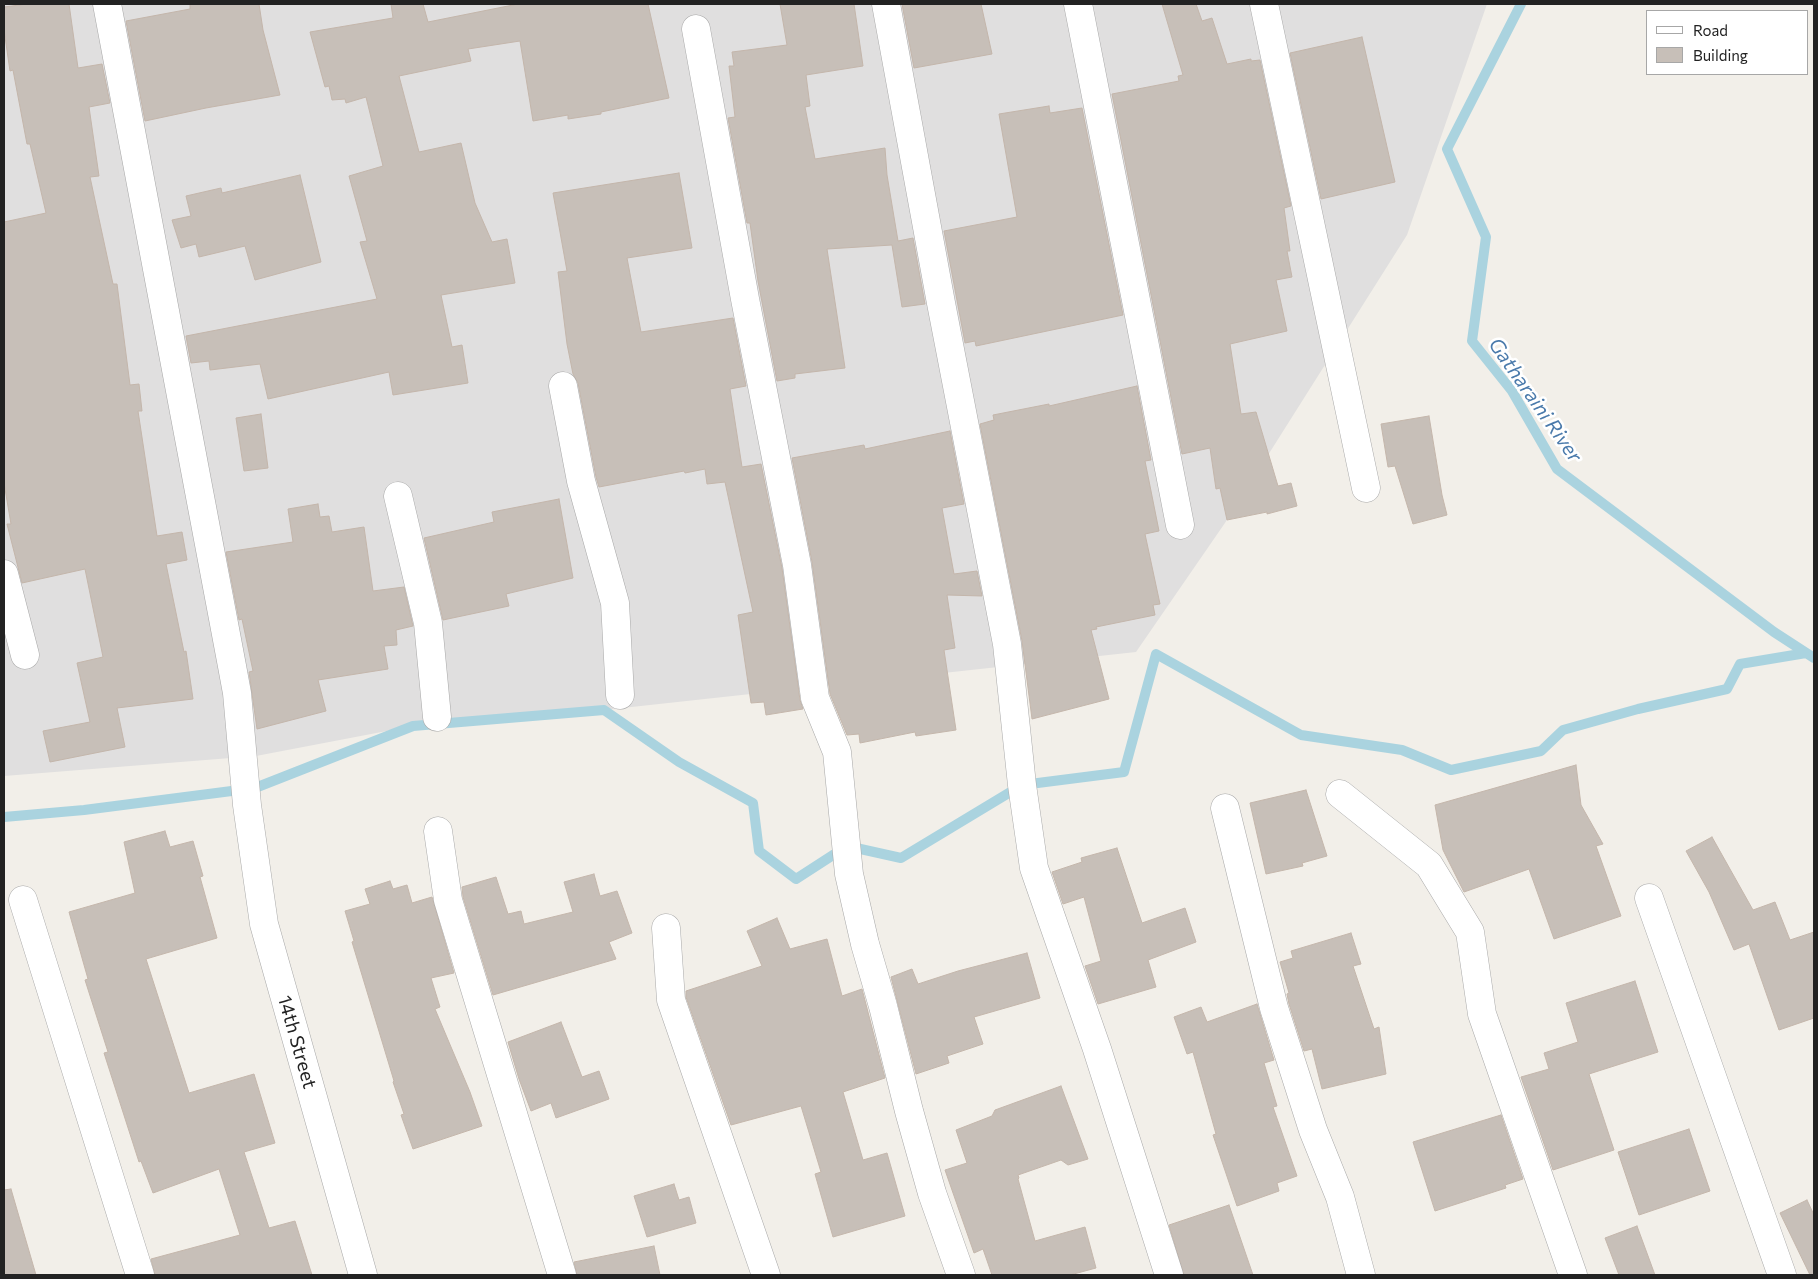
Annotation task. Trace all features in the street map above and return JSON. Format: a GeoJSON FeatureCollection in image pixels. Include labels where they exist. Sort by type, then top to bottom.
{"type":"FeatureCollection","features":[{"type":"Feature","properties":{"kind":"street","name":"14th Street"},"geometry":{"type":"LineString","coordinates":[[107,4],[237,693],[247,805],[264,924],[362,1275]]}},
{"type":"Feature","properties":{"kind":"street"},"geometry":{"type":"LineString","coordinates":[[886,4],[939,294],[1007,644],[1022,785],[1034,868],[1097,1049],[1169,1275]]}},
{"type":"Feature","properties":{"kind":"street"},"geometry":{"type":"LineString","coordinates":[[1078,4],[1180,525]]}},
{"type":"Feature","properties":{"kind":"street"},"geometry":{"type":"LineString","coordinates":[[1264,4],[1366,488]]}},
{"type":"Feature","properties":{"kind":"street"},"geometry":{"type":"LineString","coordinates":[[696,29],[798,565],[815,698],[837,752],[849,874],[908,1111],[932,1193],[961,1275]]}},
{"type":"Feature","properties":{"kind":"street"},"geometry":{"type":"LineString","coordinates":[[563,386],[581,481],[616,603],[620,695]]}},
{"type":"Feature","properties":{"kind":"street"},"geometry":{"type":"LineString","coordinates":[[398,496],[428,623],[437,718]]}},
{"type":"Feature","properties":{"kind":"street"},"geometry":{"type":"LineString","coordinates":[[4,574],[25,655]]}},
{"type":"Feature","properties":{"kind":"street"},"geometry":{"type":"LineString","coordinates":[[1340,794],[1429,865],[1470,932],[1482,1014],[1572,1275]]}},
{"type":"Feature","properties":{"kind":"street"},"geometry":{"type":"LineString","coordinates":[[1225,808],[1274,1008],[1313,1130],[1340,1197],[1361,1275]]}},
{"type":"Feature","properties":{"kind":"street"},"geometry":{"type":"LineString","coordinates":[[438,831],[448,900],[562,1275]]}},
{"type":"Feature","properties":{"kind":"street"},"geometry":{"type":"LineString","coordinates":[[1649,898],[1782,1275]]}},
{"type":"Feature","properties":{"kind":"street"},"geometry":{"type":"LineString","coordinates":[[23,900],[140,1275]]}},
{"type":"Feature","properties":{"kind":"street"},"geometry":{"type":"LineString","coordinates":[[666,928],[671,1000],[766,1275]]}},
{"type":"Feature","properties":{"kind":"shaded area"},"geometry":{"type":"Polygon","coordinates":[[[4,4],[1487,4],[1407,235],[1227,520],[1136,652],[604,710],[413,726],[256,756],[4,776],[4,4]]]}},
{"type":"Feature","properties":{"kind":"building"},"geometry":{"type":"Polygon","coordinates":[[[27,4],[69,4],[78,68],[102,64],[110,103],[89,107],[99,176],[90,177],[113,284],[117,284],[130,385],[139,384],[142,411],[138,411],[157,536],[182,532],[187,560],[166,564],[184,652],[186,651],[193,699],[117,708],[125,747],[50,762],[43,731],[90,722],[77,663],[103,657],[85,569],[22,583],[7,524],[11,524],[4,483],[4,222],[46,213],[30,144],[27,144],[13,70],[10,71],[4,30],[4,7],[27,4]]]}},
{"type":"Feature","properties":{"kind":"building"},"geometry":{"type":"Polygon","coordinates":[[[190,4],[259,4],[263,30],[280,95],[145,121],[126,21],[190,9],[190,4]]]}},
{"type":"Feature","properties":{"kind":"building"},"geometry":{"type":"Polygon","coordinates":[[[391,4],[423,4],[428,22],[518,4],[648,4],[669,98],[601,112],[601,114],[568,119],[568,115],[533,121],[520,41],[468,49],[471,61],[399,76],[419,152],[461,143],[475,203],[492,242],[507,239],[515,283],[441,295],[452,347],[462,345],[468,383],[393,395],[389,372],[268,399],[260,364],[210,370],[209,361],[191,363],[186,336],[377,299],[360,242],[367,241],[349,176],[383,166],[366,97],[346,103],[345,99],[332,100],[329,86],[325,87],[310,32],[393,18],[391,4]]]}},
{"type":"Feature","properties":{"kind":"building"},"geometry":{"type":"Polygon","coordinates":[[[780,4],[854,4],[863,66],[806,75],[810,106],[805,107],[815,159],[885,148],[887,175],[898,241],[913,238],[925,304],[902,307],[892,245],[827,249],[845,368],[795,374],[795,378],[777,381],[758,281],[750,223],[747,223],[728,118],[735,117],[729,66],[734,66],[732,52],[787,45],[780,4]]]}},
{"type":"Feature","properties":{"kind":"building"},"geometry":{"type":"Polygon","coordinates":[[[902,4],[981,4],[992,54],[914,68],[902,4]]]}},
{"type":"Feature","properties":{"kind":"building"},"geometry":{"type":"Polygon","coordinates":[[[1162,4],[1196,4],[1202,21],[1212,18],[1227,64],[1251,59],[1251,61],[1260,60],[1291,206],[1284,208],[1290,251],[1287,251],[1292,277],[1276,280],[1287,331],[1230,344],[1241,414],[1256,412],[1278,486],[1291,483],[1297,506],[1267,514],[1267,512],[1227,520],[1220,488],[1216,489],[1210,448],[1182,454],[1112,94],[1179,81],[1178,76],[1183,75],[1162,4]]]}},
{"type":"Feature","properties":{"kind":"building"},"geometry":{"type":"Polygon","coordinates":[[[1362,37],[1395,182],[1321,199],[1290,53],[1362,37]]]}},
{"type":"Feature","properties":{"kind":"building"},"geometry":{"type":"Polygon","coordinates":[[[1049,106],[1050,113],[1082,108],[1123,315],[976,346],[975,341],[965,343],[944,231],[1017,217],[999,114],[1049,106]]]}},
{"type":"Feature","properties":{"kind":"building"},"geometry":{"type":"Polygon","coordinates":[[[679,173],[692,248],[627,258],[641,332],[733,318],[746,386],[730,389],[742,467],[761,464],[782,568],[800,700],[803,709],[766,715],[764,702],[751,703],[738,615],[753,612],[725,482],[707,484],[705,469],[685,473],[684,471],[599,487],[596,477],[578,383],[573,374],[567,344],[558,272],[567,271],[553,193],[679,173]]]}},
{"type":"Feature","properties":{"kind":"building"},"geometry":{"type":"Polygon","coordinates":[[[300,175],[321,262],[255,280],[245,246],[199,257],[196,244],[181,248],[172,220],[191,216],[186,196],[221,188],[222,193],[300,175]]]}},
{"type":"Feature","properties":{"kind":"building"},"geometry":{"type":"Polygon","coordinates":[[[1137,386],[1151,460],[1145,461],[1159,531],[1145,534],[1160,604],[1153,605],[1155,615],[1096,627],[1097,629],[1091,630],[1109,699],[1032,719],[1022,641],[980,424],[994,420],[993,415],[1049,404],[1049,406],[1137,386]]]}},
{"type":"Feature","properties":{"kind":"building"},"geometry":{"type":"Polygon","coordinates":[[[261,414],[268,468],[244,471],[236,418],[261,414]]]}},
{"type":"Feature","properties":{"kind":"building"},"geometry":{"type":"Polygon","coordinates":[[[1429,416],[1447,515],[1413,524],[1395,466],[1388,467],[1381,424],[1429,416]]]}},
{"type":"Feature","properties":{"kind":"building"},"geometry":{"type":"Polygon","coordinates":[[[950,431],[964,504],[942,508],[954,574],[977,571],[982,596],[947,595],[955,648],[944,650],[956,730],[916,736],[915,732],[860,743],[859,734],[847,735],[830,694],[812,562],[792,458],[864,445],[865,449],[950,431]]]}},
{"type":"Feature","properties":{"kind":"building"},"geometry":{"type":"Polygon","coordinates":[[[559,499],[573,578],[506,594],[509,606],[443,620],[424,538],[494,522],[492,512],[559,499]]]}},
{"type":"Feature","properties":{"kind":"building"},"geometry":{"type":"Polygon","coordinates":[[[318,504],[320,517],[329,516],[332,532],[364,527],[373,591],[404,587],[413,626],[396,630],[397,645],[384,646],[388,669],[318,680],[326,711],[257,729],[249,672],[253,671],[242,619],[239,620],[226,552],[293,542],[288,509],[318,504]]]}},
{"type":"Feature","properties":{"kind":"building"},"geometry":{"type":"Polygon","coordinates":[[[1576,765],[1581,805],[1603,844],[1596,846],[1621,916],[1554,939],[1529,869],[1464,892],[1443,850],[1435,805],[1576,765]]]}},
{"type":"Feature","properties":{"kind":"building"},"geometry":{"type":"Polygon","coordinates":[[[1306,790],[1327,856],[1302,863],[1303,866],[1266,874],[1250,803],[1306,790]]]}},
{"type":"Feature","properties":{"kind":"building"},"geometry":{"type":"Polygon","coordinates":[[[165,831],[170,847],[193,841],[203,876],[200,877],[217,938],[146,959],[189,1093],[254,1074],[275,1143],[244,1152],[269,1228],[295,1221],[312,1275],[155,1275],[151,1259],[240,1235],[219,1169],[153,1193],[141,1161],[139,1162],[104,1053],[108,1052],[85,980],[88,979],[69,912],[135,893],[124,842],[165,831]]]}},
{"type":"Feature","properties":{"kind":"building"},"geometry":{"type":"Polygon","coordinates":[[[1712,837],[1753,910],[1775,902],[1790,940],[1814,932],[1814,1018],[1779,1030],[1749,944],[1734,950],[1709,892],[1686,851],[1712,837]]]}},
{"type":"Feature","properties":{"kind":"building"},"geometry":{"type":"Polygon","coordinates":[[[1117,848],[1142,923],[1185,908],[1196,942],[1148,960],[1156,987],[1098,1004],[1085,966],[1101,961],[1084,897],[1063,904],[1052,872],[1082,862],[1081,858],[1117,848]]]}},
{"type":"Feature","properties":{"kind":"building"},"geometry":{"type":"Polygon","coordinates":[[[594,874],[600,896],[617,891],[632,933],[609,942],[616,959],[493,995],[463,897],[462,887],[496,877],[508,914],[521,911],[524,924],[573,912],[564,882],[594,874]]]}},
{"type":"Feature","properties":{"kind":"building"},"geometry":{"type":"Polygon","coordinates":[[[390,881],[393,889],[407,885],[412,903],[432,897],[454,973],[431,978],[440,1007],[435,1009],[470,1092],[482,1126],[413,1149],[401,1115],[404,1114],[352,942],[354,941],[345,911],[370,904],[365,889],[390,881]]]}},
{"type":"Feature","properties":{"kind":"building"},"geometry":{"type":"Polygon","coordinates":[[[777,918],[790,949],[827,939],[842,996],[862,989],[885,1078],[843,1092],[863,1160],[887,1153],[905,1216],[833,1237],[815,1174],[821,1172],[801,1106],[731,1125],[686,997],[686,991],[762,966],[747,931],[777,918]]]}},
{"type":"Feature","properties":{"kind":"building"},"geometry":{"type":"Polygon","coordinates":[[[1351,933],[1361,964],[1353,966],[1374,1029],[1379,1027],[1386,1074],[1322,1089],[1312,1049],[1304,1051],[1289,1004],[1287,994],[1289,993],[1280,962],[1293,958],[1291,951],[1351,933]]]}},
{"type":"Feature","properties":{"kind":"building"},"geometry":{"type":"Polygon","coordinates":[[[1027,953],[1040,998],[974,1017],[983,1044],[947,1056],[949,1063],[916,1074],[891,977],[912,969],[918,984],[958,971],[1027,953]]]}},
{"type":"Feature","properties":{"kind":"building"},"geometry":{"type":"Polygon","coordinates":[[[1635,981],[1658,1052],[1589,1074],[1614,1150],[1553,1170],[1521,1077],[1549,1069],[1544,1053],[1578,1042],[1566,1003],[1635,981]]]}},
{"type":"Feature","properties":{"kind":"building"},"geometry":{"type":"Polygon","coordinates":[[[1257,1004],[1274,1060],[1264,1063],[1277,1106],[1273,1107],[1297,1176],[1277,1183],[1279,1191],[1237,1206],[1213,1135],[1216,1134],[1193,1052],[1187,1054],[1174,1017],[1201,1007],[1207,1022],[1257,1004]]]}},
{"type":"Feature","properties":{"kind":"building"},"geometry":{"type":"Polygon","coordinates":[[[561,1022],[582,1077],[599,1071],[609,1099],[556,1118],[551,1103],[531,1111],[508,1042],[561,1022]]]}},
{"type":"Feature","properties":{"kind":"building"},"geometry":{"type":"Polygon","coordinates":[[[1061,1086],[1088,1159],[1068,1165],[1061,1160],[1018,1175],[1018,1179],[1035,1241],[1085,1227],[1096,1268],[1070,1275],[992,1275],[983,1249],[974,1253],[945,1170],[967,1163],[956,1130],[992,1116],[995,1110],[1061,1086]]]}},
{"type":"Feature","properties":{"kind":"building"},"geometry":{"type":"Polygon","coordinates":[[[1501,1115],[1523,1179],[1505,1185],[1506,1188],[1435,1211],[1413,1142],[1501,1115]]]}},
{"type":"Feature","properties":{"kind":"building"},"geometry":{"type":"Polygon","coordinates":[[[1689,1129],[1710,1191],[1639,1215],[1618,1152],[1689,1129]]]}},
{"type":"Feature","properties":{"kind":"building"},"geometry":{"type":"Polygon","coordinates":[[[674,1184],[679,1200],[689,1197],[696,1223],[647,1237],[634,1196],[674,1184]]]}},
{"type":"Feature","properties":{"kind":"building"},"geometry":{"type":"Polygon","coordinates":[[[11,1189],[36,1275],[4,1275],[4,1190],[11,1189]]]}},
{"type":"Feature","properties":{"kind":"building"},"geometry":{"type":"Polygon","coordinates":[[[1807,1200],[1814,1215],[1814,1275],[1810,1275],[1780,1213],[1807,1200]]]}},
{"type":"Feature","properties":{"kind":"building"},"geometry":{"type":"Polygon","coordinates":[[[1229,1205],[1253,1275],[1184,1275],[1169,1225],[1229,1205]]]}},
{"type":"Feature","properties":{"kind":"building"},"geometry":{"type":"Polygon","coordinates":[[[1637,1226],[1655,1275],[1619,1275],[1605,1238],[1637,1226]]]}},
{"type":"Feature","properties":{"kind":"building"},"geometry":{"type":"Polygon","coordinates":[[[654,1246],[660,1275],[577,1275],[574,1262],[654,1246]]]}},
{"type":"Feature","properties":{"kind":"waterway","name":"Gatharaini River"},"geometry":{"type":"LineString","coordinates":[[1521,4],[1447,149],[1486,237],[1472,341],[1512,391],[1557,469],[1774,632],[1814,658]]}},
{"type":"Feature","properties":{"kind":"waterway"},"geometry":{"type":"LineString","coordinates":[[4,817],[84,810],[255,788],[413,726],[604,710],[679,762],[753,803],[759,851],[796,879],[847,846],[901,858],[1022,785],[1124,772],[1156,654],[1301,735],[1402,750],[1451,770],[1541,751],[1563,730],[1638,709],[1727,689],[1740,664],[1806,653]]}}]}
